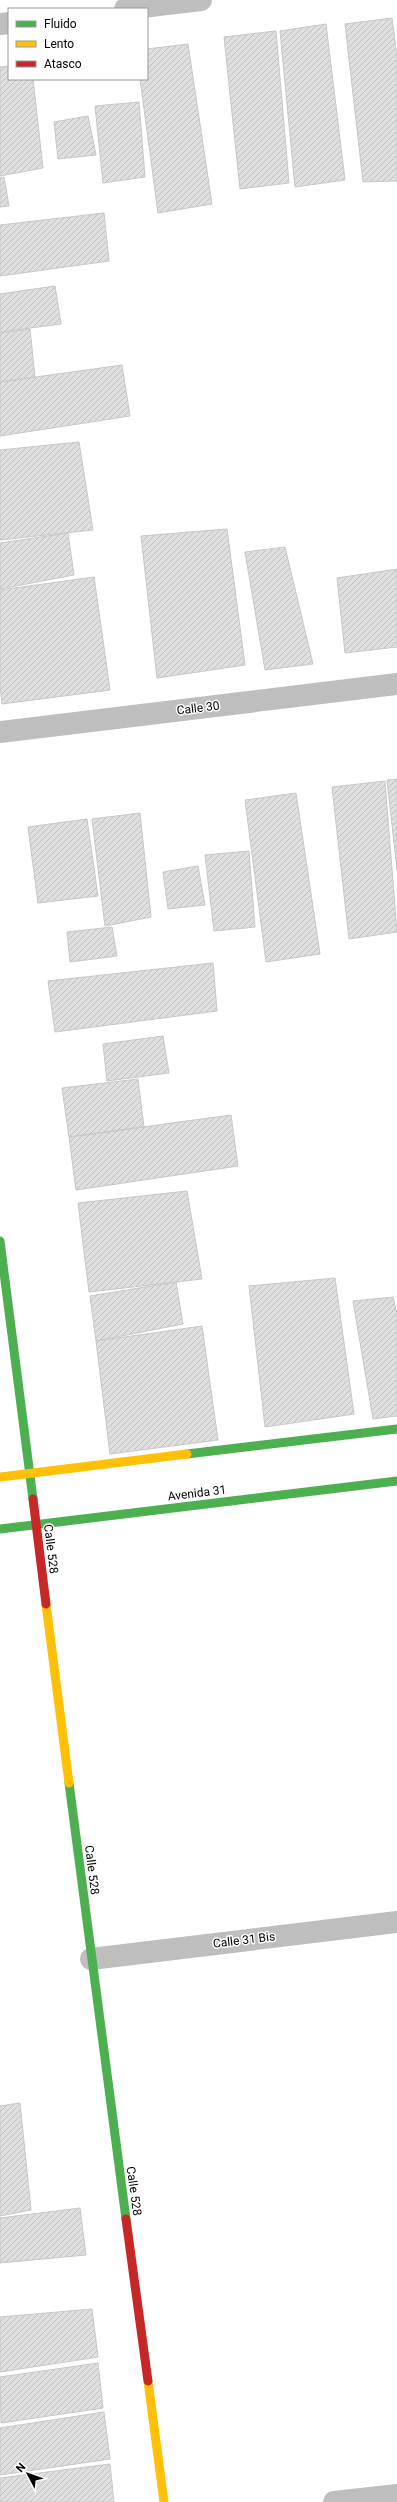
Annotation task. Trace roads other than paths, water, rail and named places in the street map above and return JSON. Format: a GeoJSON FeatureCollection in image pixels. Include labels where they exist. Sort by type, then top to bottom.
{"type":"FeatureCollection","features":[{"type":"Feature","properties":{"kind":"street"},"geometry":{"type":"LineString","coordinates":[[133,8],[201,0]]}},
{"type":"Feature","properties":{"kind":"street","name":"Calle 30"},"geometry":{"type":"LineString","coordinates":[[0,732],[397,684]]}},
{"type":"Feature","properties":{"kind":"street","name":"Calle 528"},"geometry":{"type":"LineString","coordinates":[[0,1241],[90,1959],[164,2502]]}},
{"type":"Feature","properties":{"kind":"street"},"geometry":{"type":"LineString","coordinates":[[0,1477],[397,1429]]}},
{"type":"Feature","properties":{"kind":"street","name":"Avenida 31"},"geometry":{"type":"LineString","coordinates":[[0,1528],[397,1481]]}},
{"type":"Feature","properties":{"kind":"street","name":"Calle 31 Bis"},"geometry":{"type":"LineString","coordinates":[[90,1959],[397,1922]]}},
{"type":"Feature","properties":{"kind":"street"},"geometry":{"type":"LineString","coordinates":[[334,2502],[397,2495]]}}]}
